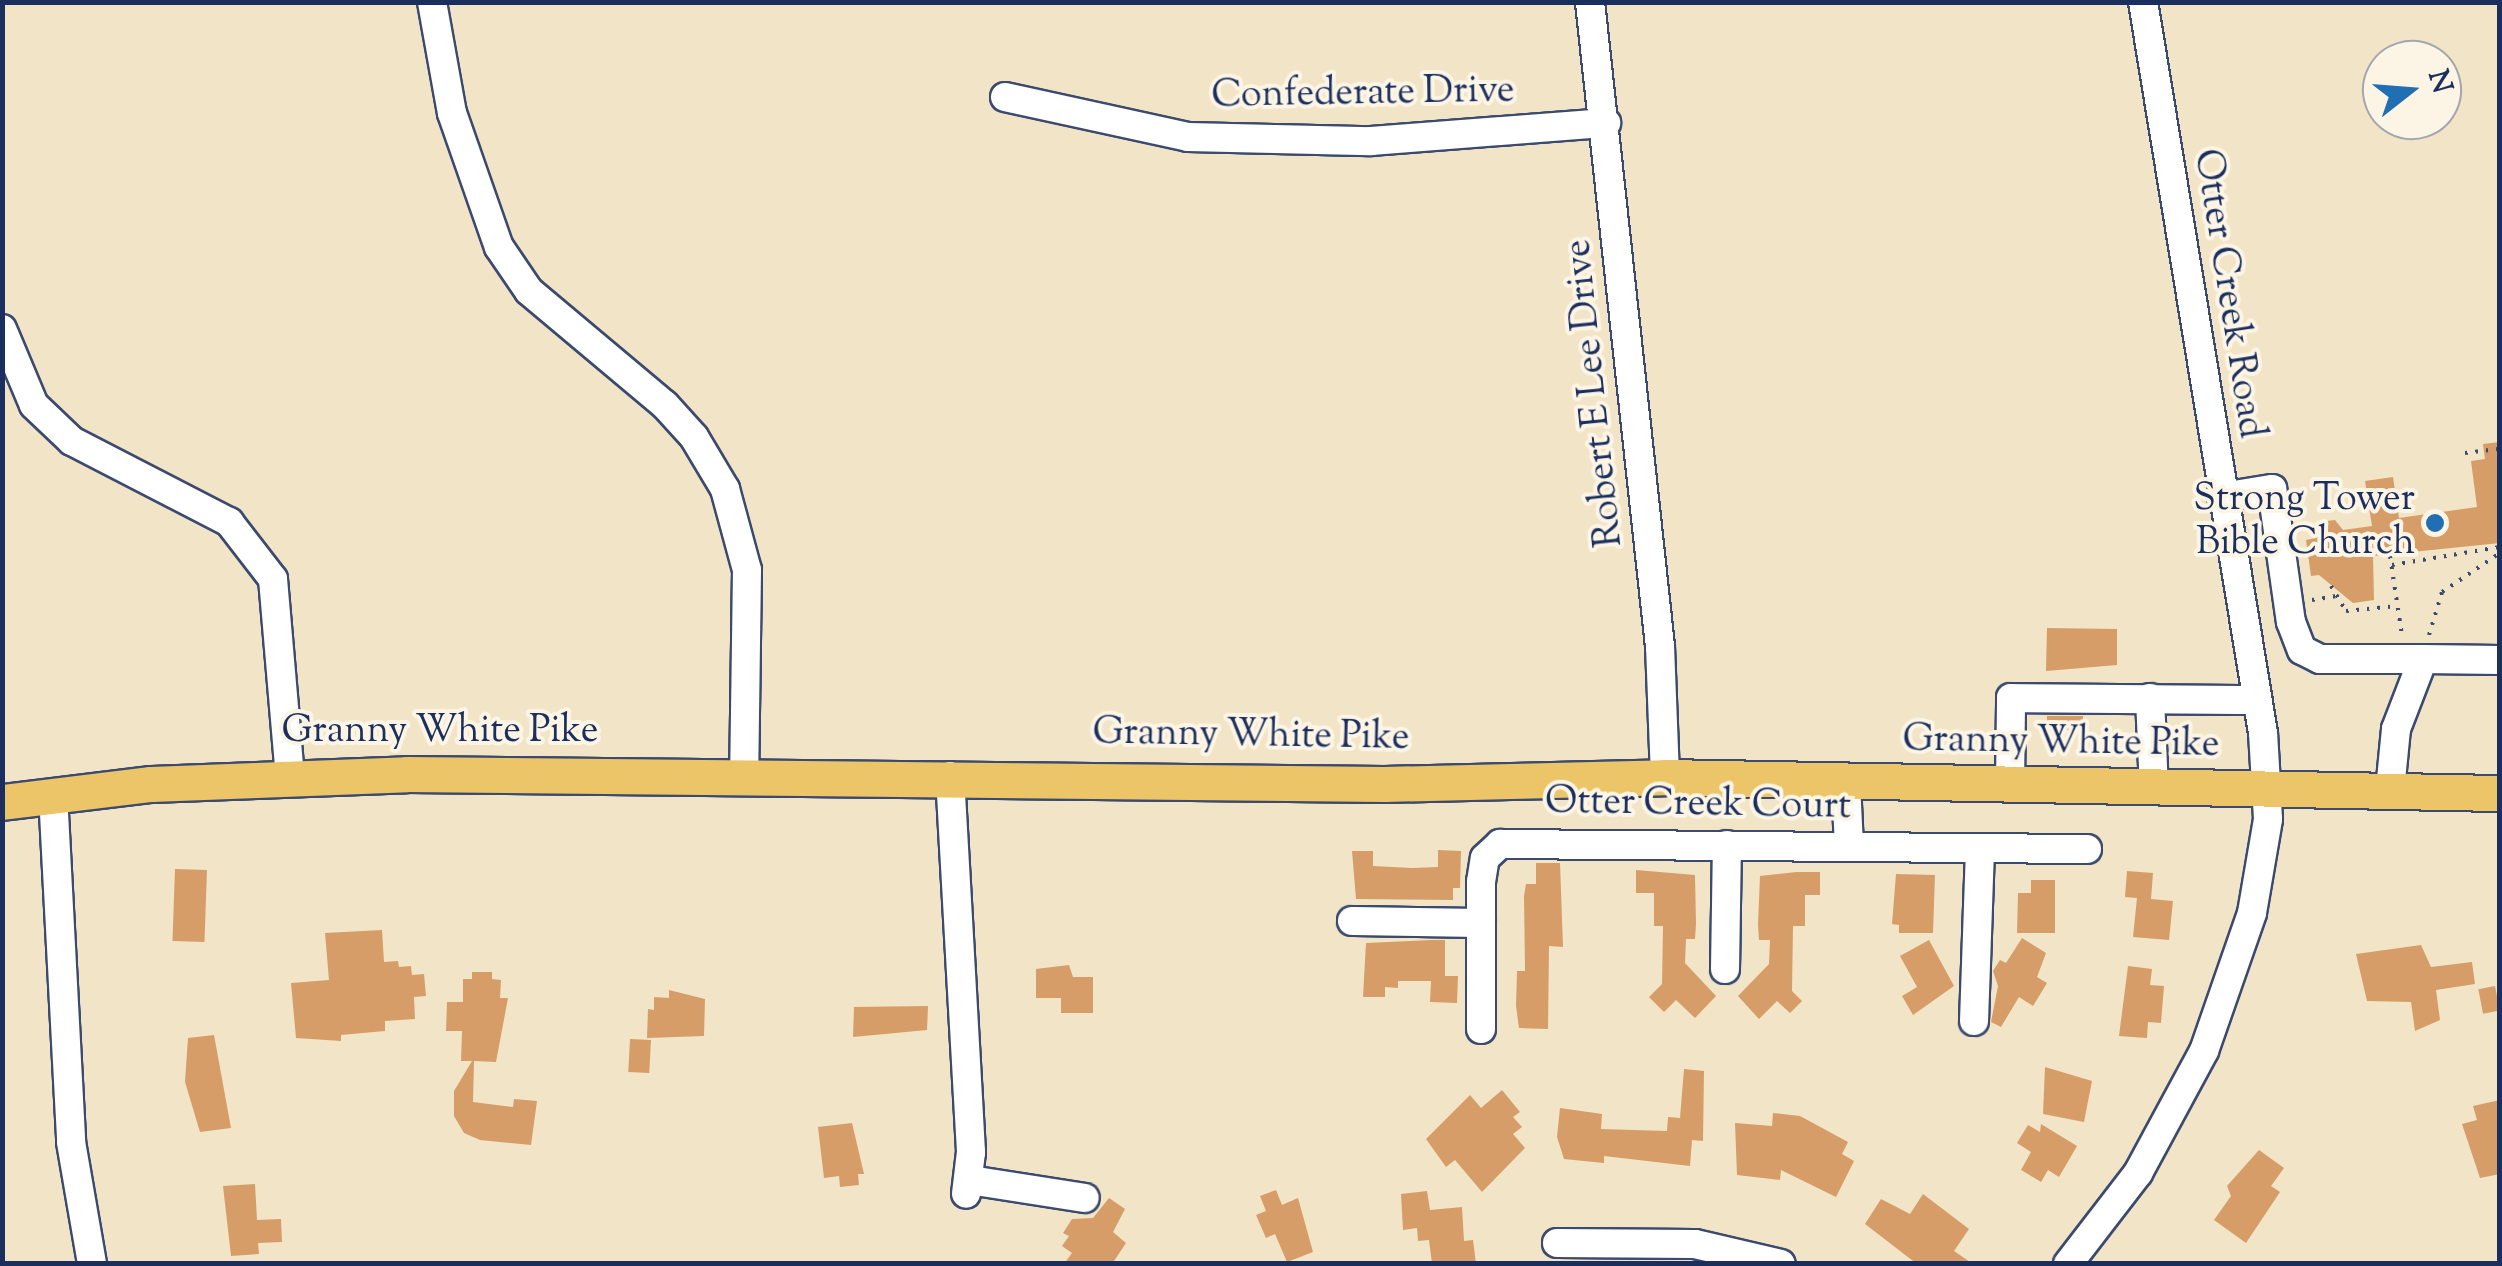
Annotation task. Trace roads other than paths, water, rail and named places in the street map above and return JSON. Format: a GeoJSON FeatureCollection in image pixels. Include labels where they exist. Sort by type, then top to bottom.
{"type":"FeatureCollection","features":[{"type":"Feature","properties":{"kind":"main road","name":"Granny White Pike"},"geometry":{"type":"LineString","coordinates":[[2,802],[52,794],[290,776],[950,776],[1384,784],[1665,777],[2500,792]]}},
{"type":"Feature","properties":{"kind":"street"},"geometry":{"type":"LineString","coordinates":[[432,2],[452,113],[499,247],[529,291],[665,405],[694,437],[725,489],[747,570],[744,776]]}},
{"type":"Feature","properties":{"kind":"street","name":"Robert E Lee Drive"},"geometry":{"type":"LineString","coordinates":[[1590,2],[1660,646],[1665,777]]}},
{"type":"Feature","properties":{"kind":"street","name":"Otter Creek Road"},"geometry":{"type":"LineString","coordinates":[[2068,1264],[2138,1173],[2216,1022],[2258,890],[2267,788],[2257,700],[2144,2]]}},
{"type":"Feature","properties":{"kind":"street","name":"Confederate Drive"},"geometry":{"type":"LineString","coordinates":[[1005,97],[1188,137],[1372,141],[1606,123]]}},
{"type":"Feature","properties":{"kind":"street"},"geometry":{"type":"LineString","coordinates":[[2,329],[34,405],[72,441],[229,522],[272,579],[290,776]]}},
{"type":"Feature","properties":{"kind":"street"},"geometry":{"type":"LineString","coordinates":[[2222,497],[2272,489],[2291,622],[2302,650],[2320,659],[2500,660]]}},
{"type":"Feature","properties":{"kind":"street"},"geometry":{"type":"LineString","coordinates":[[2390,790],[2396,729],[2414,658]]}},
{"type":"Feature","properties":{"kind":"street"},"geometry":{"type":"LineString","coordinates":[[2010,786],[2011,698],[2257,700]]}},
{"type":"Feature","properties":{"kind":"street"},"geometry":{"type":"LineString","coordinates":[[2150,698],[2154,788]]}},
{"type":"Feature","properties":{"kind":"street"},"geometry":{"type":"LineString","coordinates":[[950,776],[968,1187],[1085,1198]]}},
{"type":"Feature","properties":{"kind":"street"},"geometry":{"type":"LineString","coordinates":[[1846,783],[1849,847]]}},
{"type":"Feature","properties":{"kind":"street"},"geometry":{"type":"LineString","coordinates":[[52,794],[71,1142],[92,1264]]}},
{"type":"Feature","properties":{"kind":"street","name":"Otter Creek Court"},"geometry":{"type":"LineString","coordinates":[[1481,1029],[1483,869],[1500,844],[2087,850]]}},
{"type":"Feature","properties":{"kind":"street"},"geometry":{"type":"LineString","coordinates":[[1725,969],[1728,845]]}},
{"type":"Feature","properties":{"kind":"street"},"geometry":{"type":"LineString","coordinates":[[1966,1017],[1972,848]]}},
{"type":"Feature","properties":{"kind":"street"},"geometry":{"type":"LineString","coordinates":[[1352,921],[1482,923]]}},
{"type":"Feature","properties":{"kind":"street"},"geometry":{"type":"LineString","coordinates":[[1557,1243],[1695,1244],[1781,1264]]}},
{"type":"Feature","properties":{"kind":"place","name":"Strong Tower Bible Church"},"geometry":{"type":"Point","coordinates":[2435,523]}}]}
